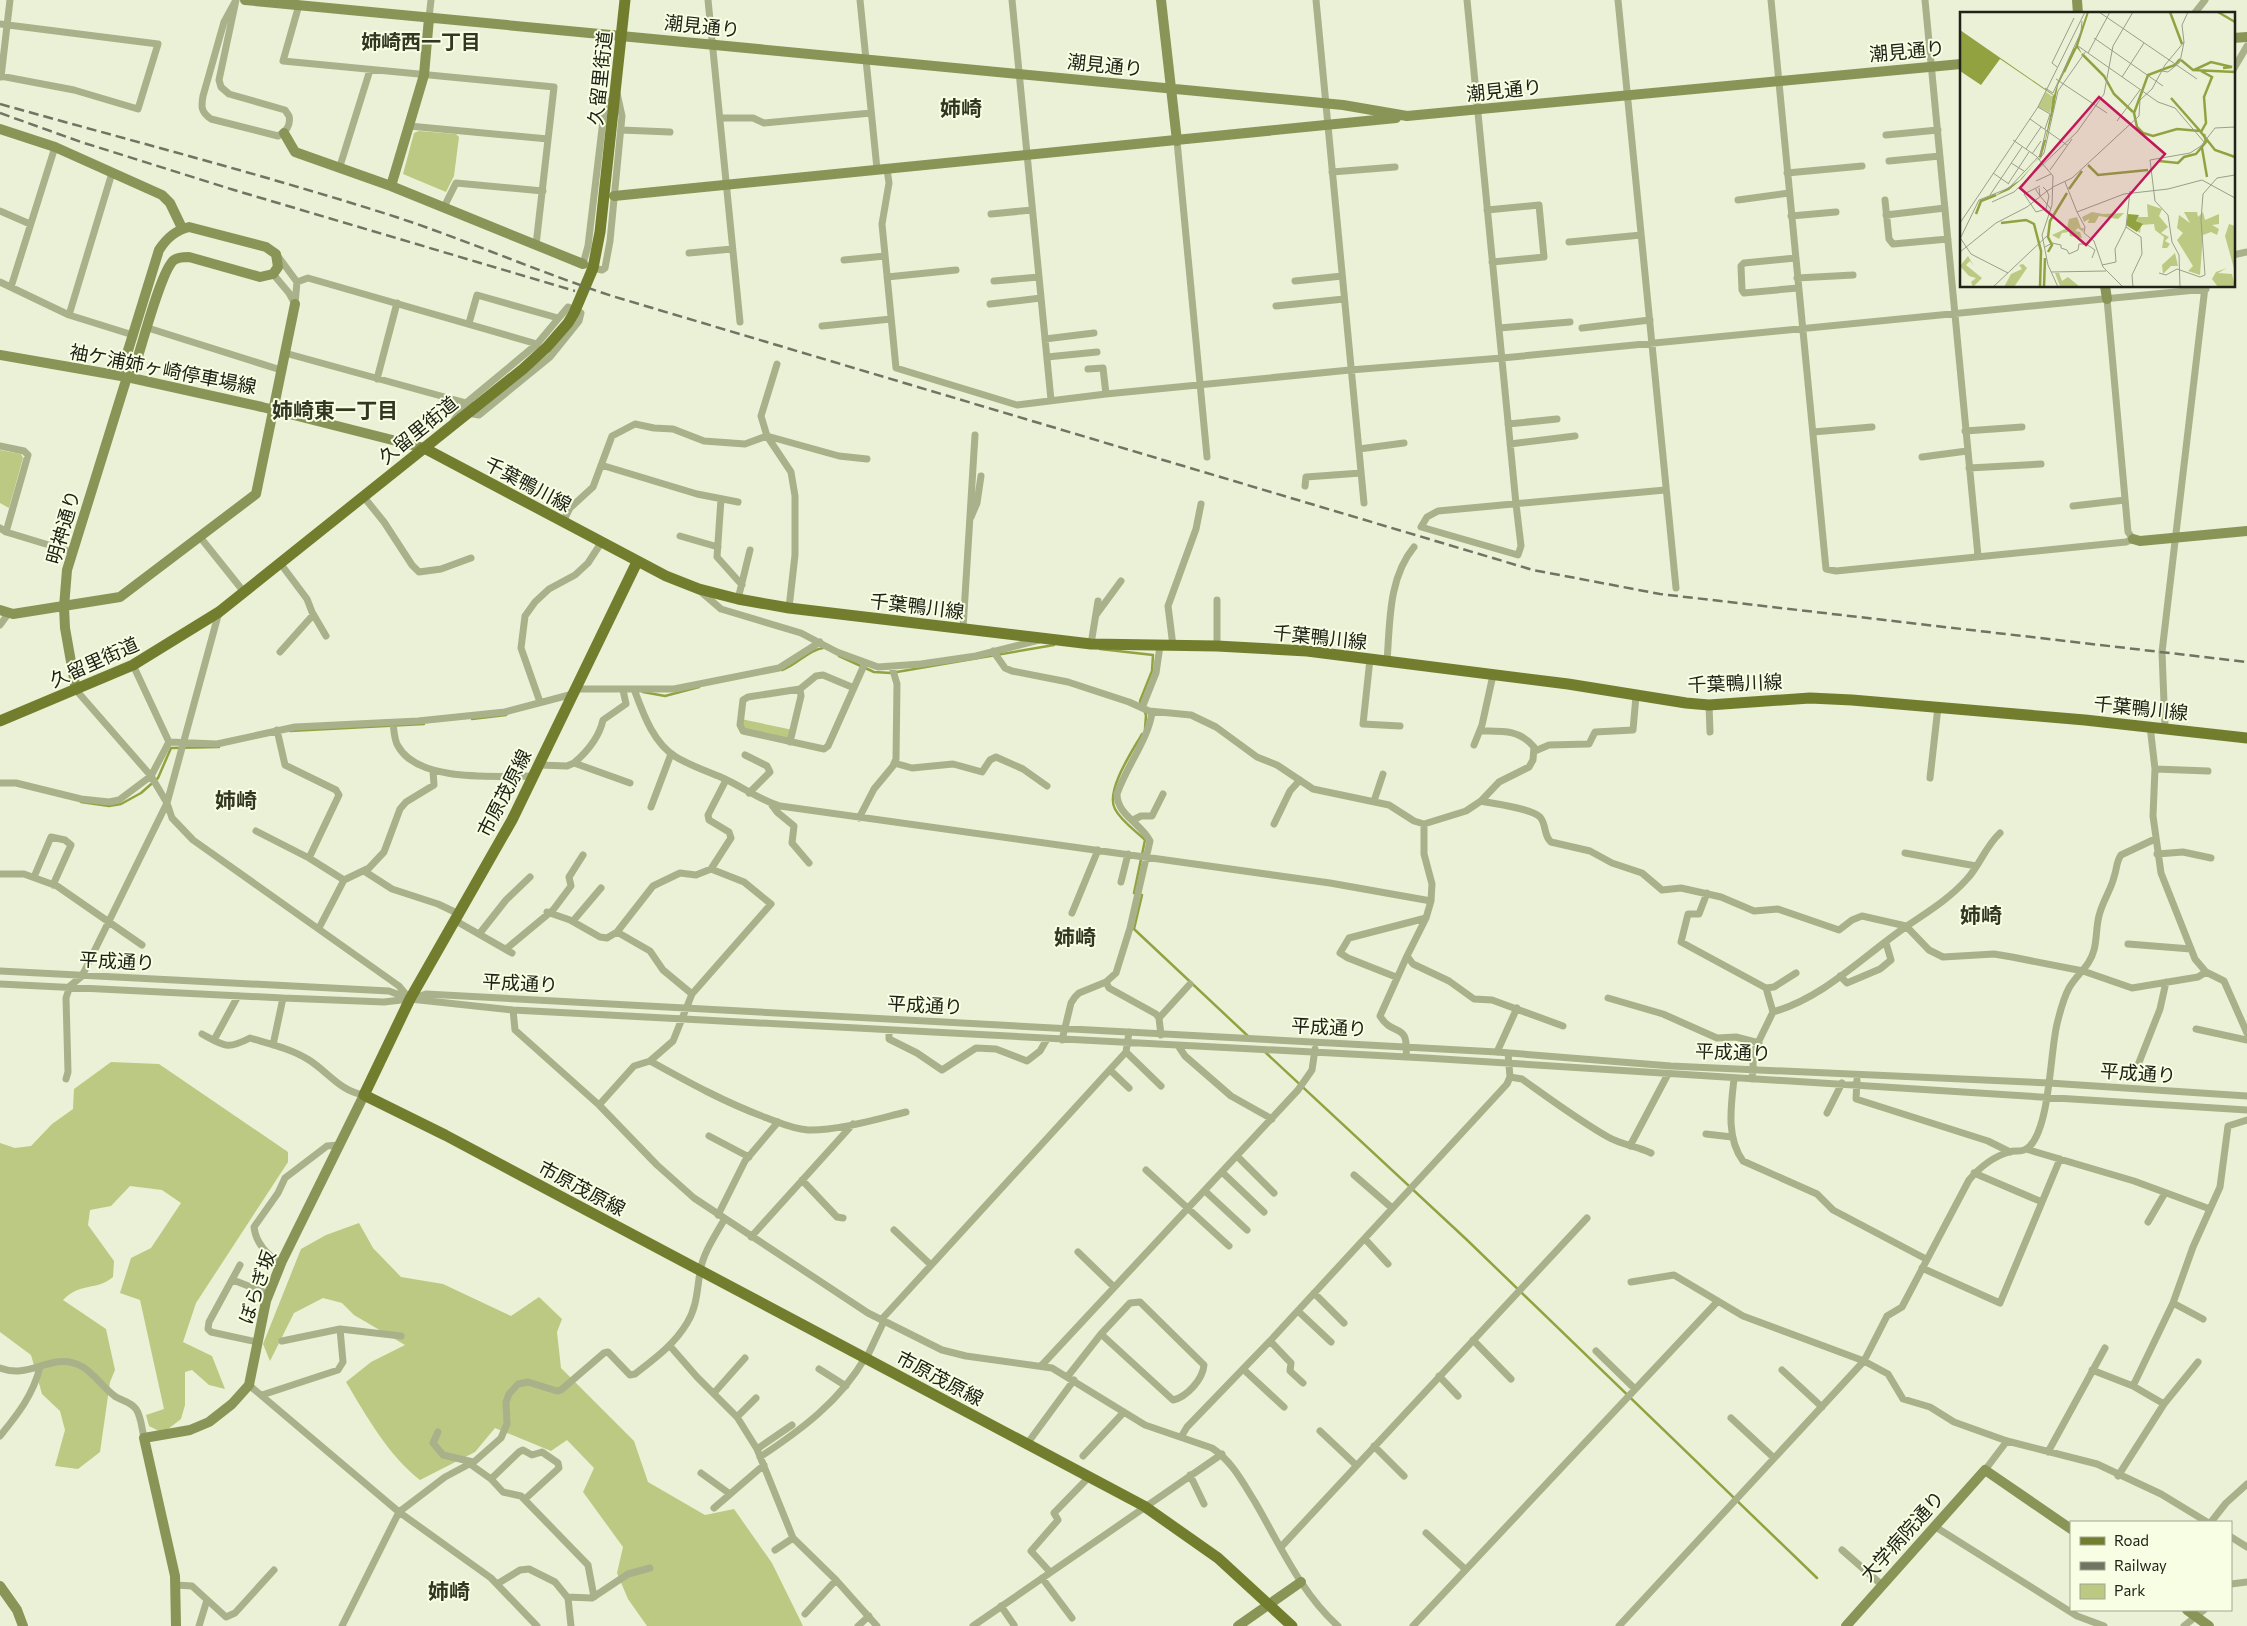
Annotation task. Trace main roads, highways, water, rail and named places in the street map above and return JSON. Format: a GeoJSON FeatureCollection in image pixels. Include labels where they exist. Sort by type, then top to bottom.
{"type":"FeatureCollection","features":[{"type":"Feature","properties":{"kind":"main road","name":"久留里街道"},"geometry":{"type":"LineString","coordinates":[[0,721],[133,665],[219,612],[424,448],[469,407],[492,394],[547,347],[574,313],[593,268],[598,244],[614,113],[625,0]]}},
{"type":"Feature","properties":{"kind":"main road","name":"千葉鴨川線"},"geometry":{"type":"LineString","coordinates":[[424,448],[637,562],[699,588],[738,599],[789,608],[1091,644],[1217,646],[1298,650],[1568,684],[1636,696],[1709,705],[1810,698],[1938,707],[2150,726],[2247,738]]}},
{"type":"Feature","properties":{"kind":"main road","name":"市原茂原線"},"geometry":{"type":"LineString","coordinates":[[637,562],[536,770],[457,917],[410,999],[364,1095],[445,1135],[1144,1506],[1218,1558],[1292,1626]]}},
{"type":"Feature","properties":{"kind":"waterway"},"geometry":{"type":"LineString","coordinates":[[839,656],[874,672],[891,673],[1054,645]]}},
{"type":"Feature","properties":{"kind":"waterway"},"geometry":{"type":"LineString","coordinates":[[782,670],[812,652],[823,648]]}},
{"type":"Feature","properties":{"kind":"waterway"},"geometry":{"type":"LineString","coordinates":[[1100,649],[1153,655],[1152,671],[1140,701],[1141,705]]}},
{"type":"Feature","properties":{"kind":"waterway"},"geometry":{"type":"LineString","coordinates":[[643,692],[665,696],[699,687]]}},
{"type":"Feature","properties":{"kind":"waterway"},"geometry":{"type":"LineString","coordinates":[[1144,710],[1146,715],[1145,729]]}},
{"type":"Feature","properties":{"kind":"waterway"},"geometry":{"type":"LineString","coordinates":[[472,719],[506,715]]}},
{"type":"Feature","properties":{"kind":"waterway"},"geometry":{"type":"LineString","coordinates":[[290,731],[424,724]]}},
{"type":"Feature","properties":{"kind":"waterway"},"geometry":{"type":"LineString","coordinates":[[1142,734],[1121,771],[1113,801],[1115,809],[1121,818],[1145,840],[1134,893],[1142,895],[1134,929],[1249,1037]]}},
{"type":"Feature","properties":{"kind":"waterway"},"geometry":{"type":"LineString","coordinates":[[81,802],[109,806],[121,804],[141,793],[158,778],[171,748],[219,747]]}},
{"type":"Feature","properties":{"kind":"waterway"},"geometry":{"type":"LineString","coordinates":[[1264,1051],[1466,1239],[1817,1578]]}},
{"type":"Feature","properties":{"kind":"railway"},"geometry":{"type":"LineString","coordinates":[[0,104],[347,202],[423,226],[612,296],[1533,570],[1660,594],[2247,662]]}},
{"type":"Feature","properties":{"kind":"railway"},"geometry":{"type":"LineString","coordinates":[[0,113],[81,142],[234,190],[575,291]]}},
{"type":"Feature","properties":{"kind":"district","name":"姉崎西一丁目"},"geometry":{"type":"Point","coordinates":[421,42]}},
{"type":"Feature","properties":{"kind":"district","name":"姉崎"},"geometry":{"type":"Point","coordinates":[961,109]}},
{"type":"Feature","properties":{"kind":"district","name":"姉崎東一丁目"},"geometry":{"type":"Point","coordinates":[335,411]}},
{"type":"Feature","properties":{"kind":"district","name":"姉崎"},"geometry":{"type":"Point","coordinates":[236,801]}},
{"type":"Feature","properties":{"kind":"district","name":"姉崎"},"geometry":{"type":"Point","coordinates":[1981,916]}},
{"type":"Feature","properties":{"kind":"district","name":"姉崎"},"geometry":{"type":"Point","coordinates":[1075,938]}},
{"type":"Feature","properties":{"kind":"district","name":"姉崎"},"geometry":{"type":"Point","coordinates":[449,1592]}}]}
